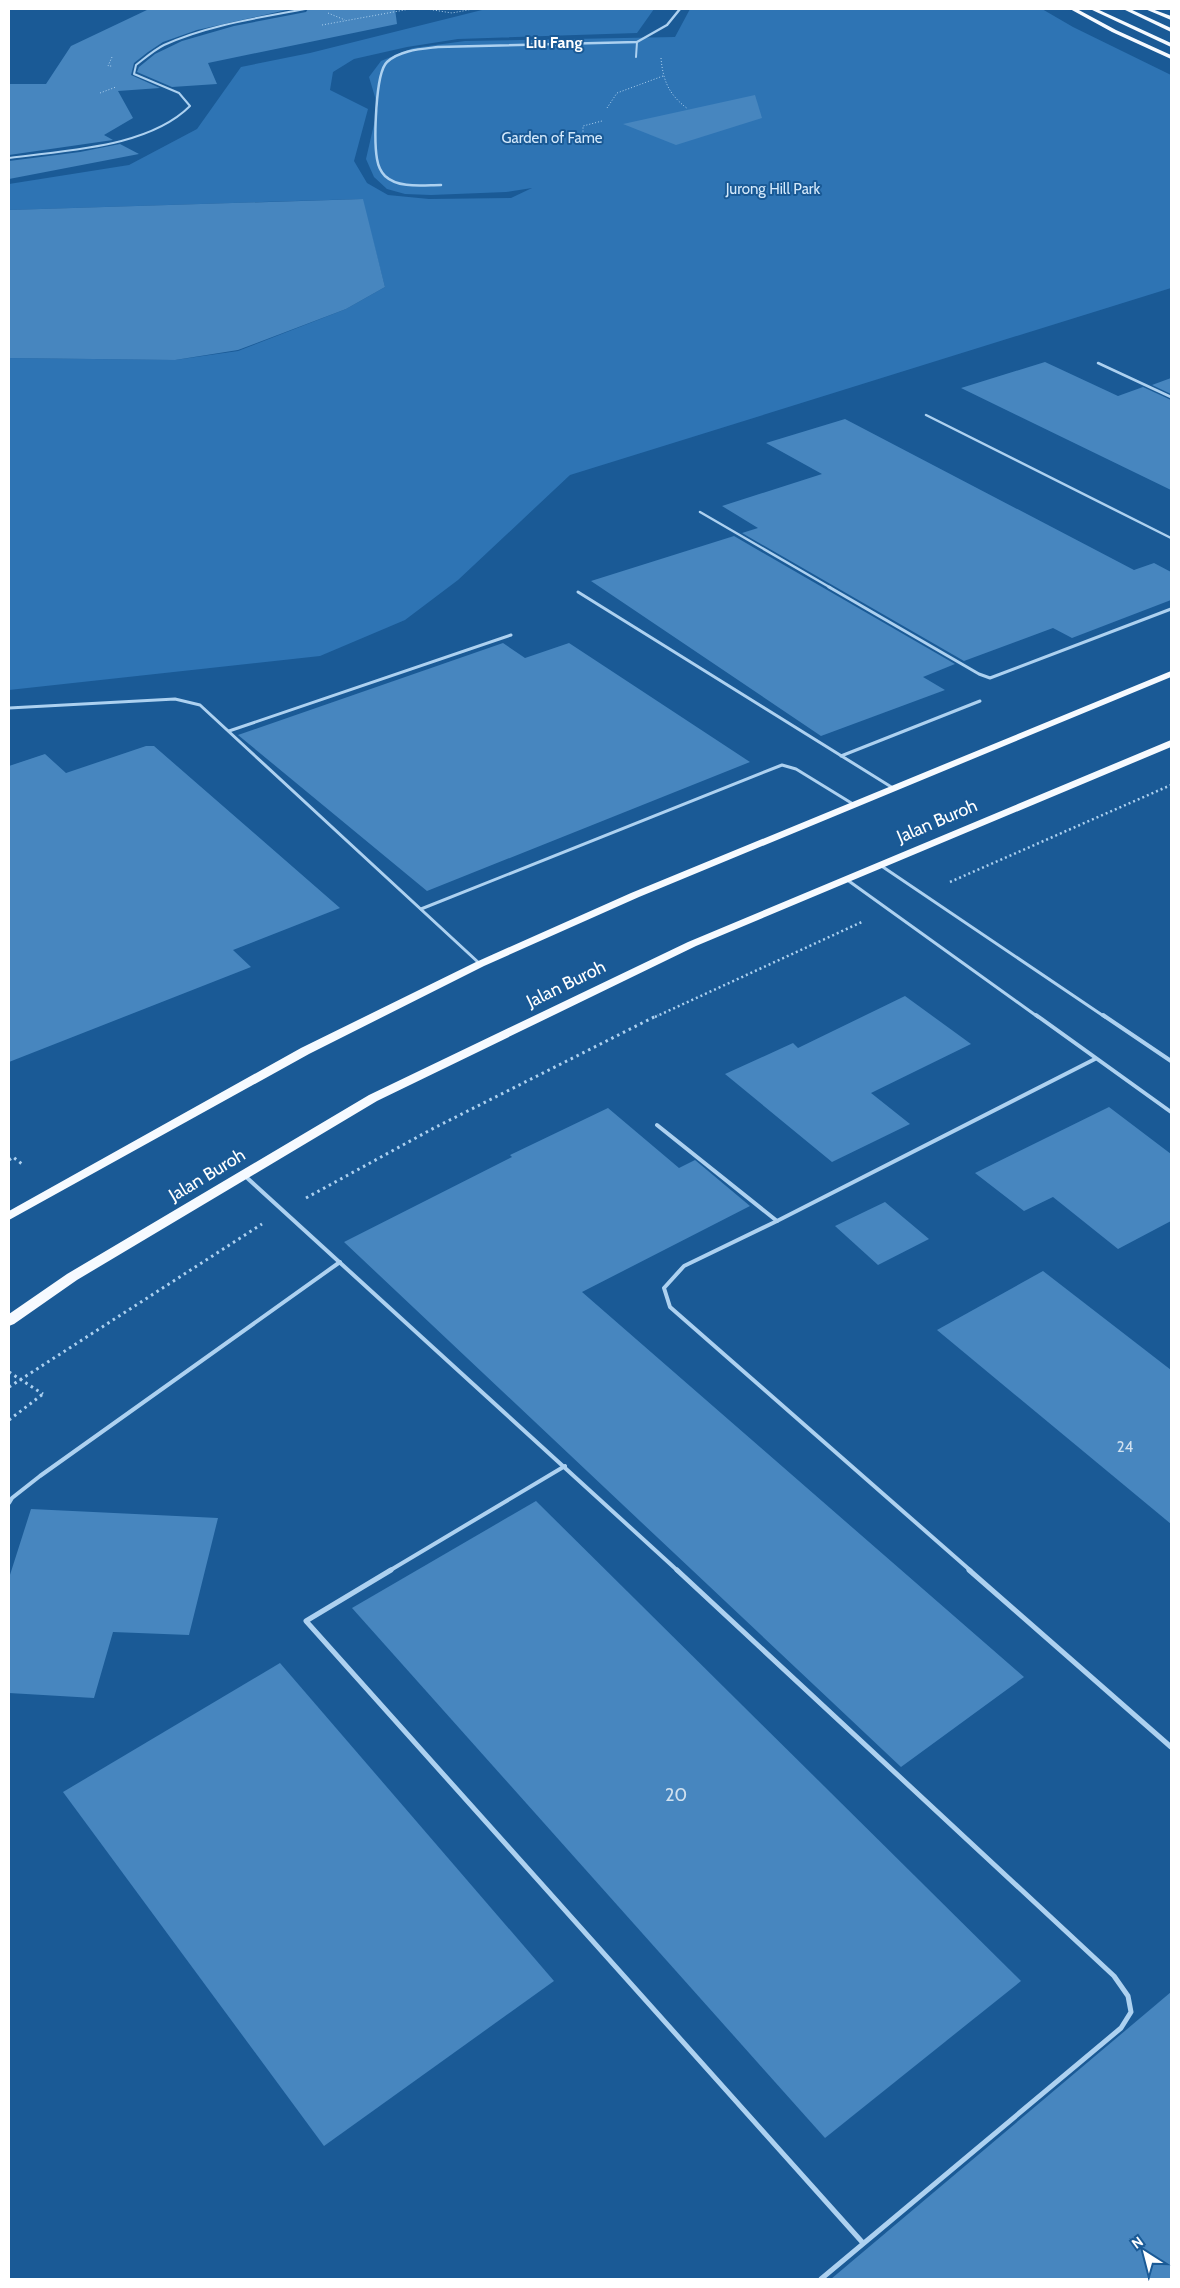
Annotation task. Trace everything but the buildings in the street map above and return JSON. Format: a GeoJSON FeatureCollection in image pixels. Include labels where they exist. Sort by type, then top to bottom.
{"type":"FeatureCollection","features":[{"type":"Feature","properties":{"kind":"main road"},"geometry":{"type":"LineString","coordinates":[[1073,9],[1114,31],[1171,56]]}},
{"type":"Feature","properties":{"kind":"main road"},"geometry":{"type":"LineString","coordinates":[[1093,9],[1171,45]]}},
{"type":"Feature","properties":{"kind":"main road"},"geometry":{"type":"LineString","coordinates":[[1126,9],[1171,30]]}},
{"type":"Feature","properties":{"kind":"main road"},"geometry":{"type":"LineString","coordinates":[[1148,9],[1171,18]]}},
{"type":"Feature","properties":{"kind":"main road"},"geometry":{"type":"LineString","coordinates":[[9,1216],[306,1051],[480,964],[635,895],[1171,674]]}},
{"type":"Feature","properties":{"kind":"main road","name":"Jalan Buroh"},"geometry":{"type":"LineString","coordinates":[[9,1321],[72,1277],[382,1094],[692,944],[1171,743]]}},
{"type":"Feature","properties":{"kind":"street"},"geometry":{"type":"LineString","coordinates":[[441,185],[407,184],[392,181],[384,175],[377,159],[379,83],[382,69],[390,60],[413,51],[438,47],[637,42],[653,35],[677,16],[680,9]]}},
{"type":"Feature","properties":{"kind":"lane"},"geometry":{"type":"LineString","coordinates":[[9,158],[121,141],[150,133],[172,123],[185,115],[190,106],[185,96],[170,88],[144,81],[134,74],[136,65],[162,46],[177,40],[234,23],[305,9]]}},
{"type":"Feature","properties":{"kind":"lane"},"geometry":{"type":"LineString","coordinates":[[636,58],[637,42]]}},
{"type":"Feature","properties":{"kind":"lane"},"geometry":{"type":"LineString","coordinates":[[1098,364],[1171,397]]}},
{"type":"Feature","properties":{"kind":"lane"},"geometry":{"type":"LineString","coordinates":[[926,415],[1171,538]]}},
{"type":"Feature","properties":{"kind":"lane"},"geometry":{"type":"LineString","coordinates":[[700,512],[979,674],[990,678],[1171,609]]}},
{"type":"Feature","properties":{"kind":"lane"},"geometry":{"type":"LineString","coordinates":[[578,592],[893,788]]}},
{"type":"Feature","properties":{"kind":"lane"},"geometry":{"type":"LineString","coordinates":[[229,732],[511,635]]}},
{"type":"Feature","properties":{"kind":"lane"},"geometry":{"type":"LineString","coordinates":[[9,708],[183,700],[200,706],[480,964]]}},
{"type":"Feature","properties":{"kind":"lane"},"geometry":{"type":"LineString","coordinates":[[841,756],[980,701]]}},
{"type":"Feature","properties":{"kind":"lane"},"geometry":{"type":"LineString","coordinates":[[421,909],[782,765],[796,769],[853,805]]}},
{"type":"Feature","properties":{"kind":"lane"},"geometry":{"type":"LineString","coordinates":[[880,865],[1171,1061]]}},
{"type":"Feature","properties":{"kind":"lane"},"geometry":{"type":"LineString","coordinates":[[846,880],[1171,1112]]}},
{"type":"Feature","properties":{"kind":"lane"},"geometry":{"type":"LineString","coordinates":[[1096,1059],[777,1221],[684,1266],[664,1288],[670,1306],[1171,1747]]}},
{"type":"Feature","properties":{"kind":"lane"},"geometry":{"type":"LineString","coordinates":[[657,1125],[777,1221]]}},
{"type":"Feature","properties":{"kind":"lane"},"geometry":{"type":"LineString","coordinates":[[244,1175],[565,1466],[1114,1976],[1128,1996],[1131,2012],[1121,2028],[821,2279]]}},
{"type":"Feature","properties":{"kind":"lane"},"geometry":{"type":"LineString","coordinates":[[9,1503],[12,1498],[48,1471],[340,1262]]}},
{"type":"Feature","properties":{"kind":"lane"},"geometry":{"type":"LineString","coordinates":[[565,1466],[306,1620],[864,2243]]}},
{"type":"Feature","properties":{"kind":"path"},"geometry":{"type":"LineString","coordinates":[[427,9],[452,12],[473,9]]}},
{"type":"Feature","properties":{"kind":"path"},"geometry":{"type":"LineString","coordinates":[[327,12],[346,20]]}},
{"type":"Feature","properties":{"kind":"path"},"geometry":{"type":"LineString","coordinates":[[636,58],[661,58],[663,76],[673,100],[688,109]]}},
{"type":"Feature","properties":{"kind":"path"},"geometry":{"type":"LineString","coordinates":[[607,108],[617,93],[663,76]]}},
{"type":"Feature","properties":{"kind":"path"},"geometry":{"type":"LineString","coordinates":[[582,137],[583,126],[602,121]]}},
{"type":"Feature","properties":{"kind":"path"},"geometry":{"type":"LineString","coordinates":[[568,141],[582,137],[601,143]]}},
{"type":"Feature","properties":{"kind":"path"},"geometry":{"type":"LineString","coordinates":[[923,894],[1171,785]]}},
{"type":"Feature","properties":{"kind":"path"},"geometry":{"type":"LineString","coordinates":[[9,1386],[283,1211],[434,1128],[637,1025],[888,910]]}},
{"type":"Feature","properties":{"kind":"path"},"geometry":{"type":"LineString","coordinates":[[9,1160],[14,1157],[22,1164]]}},
{"type":"Feature","properties":{"kind":"path"},"geometry":{"type":"LineString","coordinates":[[9,1372],[43,1394],[9,1420]]}},
{"type":"Feature","properties":{"kind":"green space","name":"Jurong Hill Park"},"geometry":{"type":"Polygon","coordinates":[[[486,9],[654,9],[637,33],[458,39],[407,47],[354,59],[333,72],[330,90],[368,109],[354,161],[367,183],[388,195],[429,199],[511,198],[532,188],[506,192],[431,195],[405,194],[387,189],[374,177],[366,159],[378,107],[369,77],[381,61],[413,48],[465,41],[675,37],[690,9],[1042,9],[1073,27],[1171,75],[1171,288],[570,475],[458,580],[405,620],[320,656],[9,690],[9,358],[175,360],[238,351],[346,309],[385,287],[362,199],[9,210],[9,184],[129,165],[197,129],[241,67],[310,53],[486,9]]]}},
{"type":"Feature","properties":{"kind":"district","name":"Liu Fang"},"geometry":{"type":"Point","coordinates":[554,42]}},
{"type":"Feature","properties":{"kind":"park label","name":"Garden of Fame"},"geometry":{"type":"Point","coordinates":[552,138]}}]}
